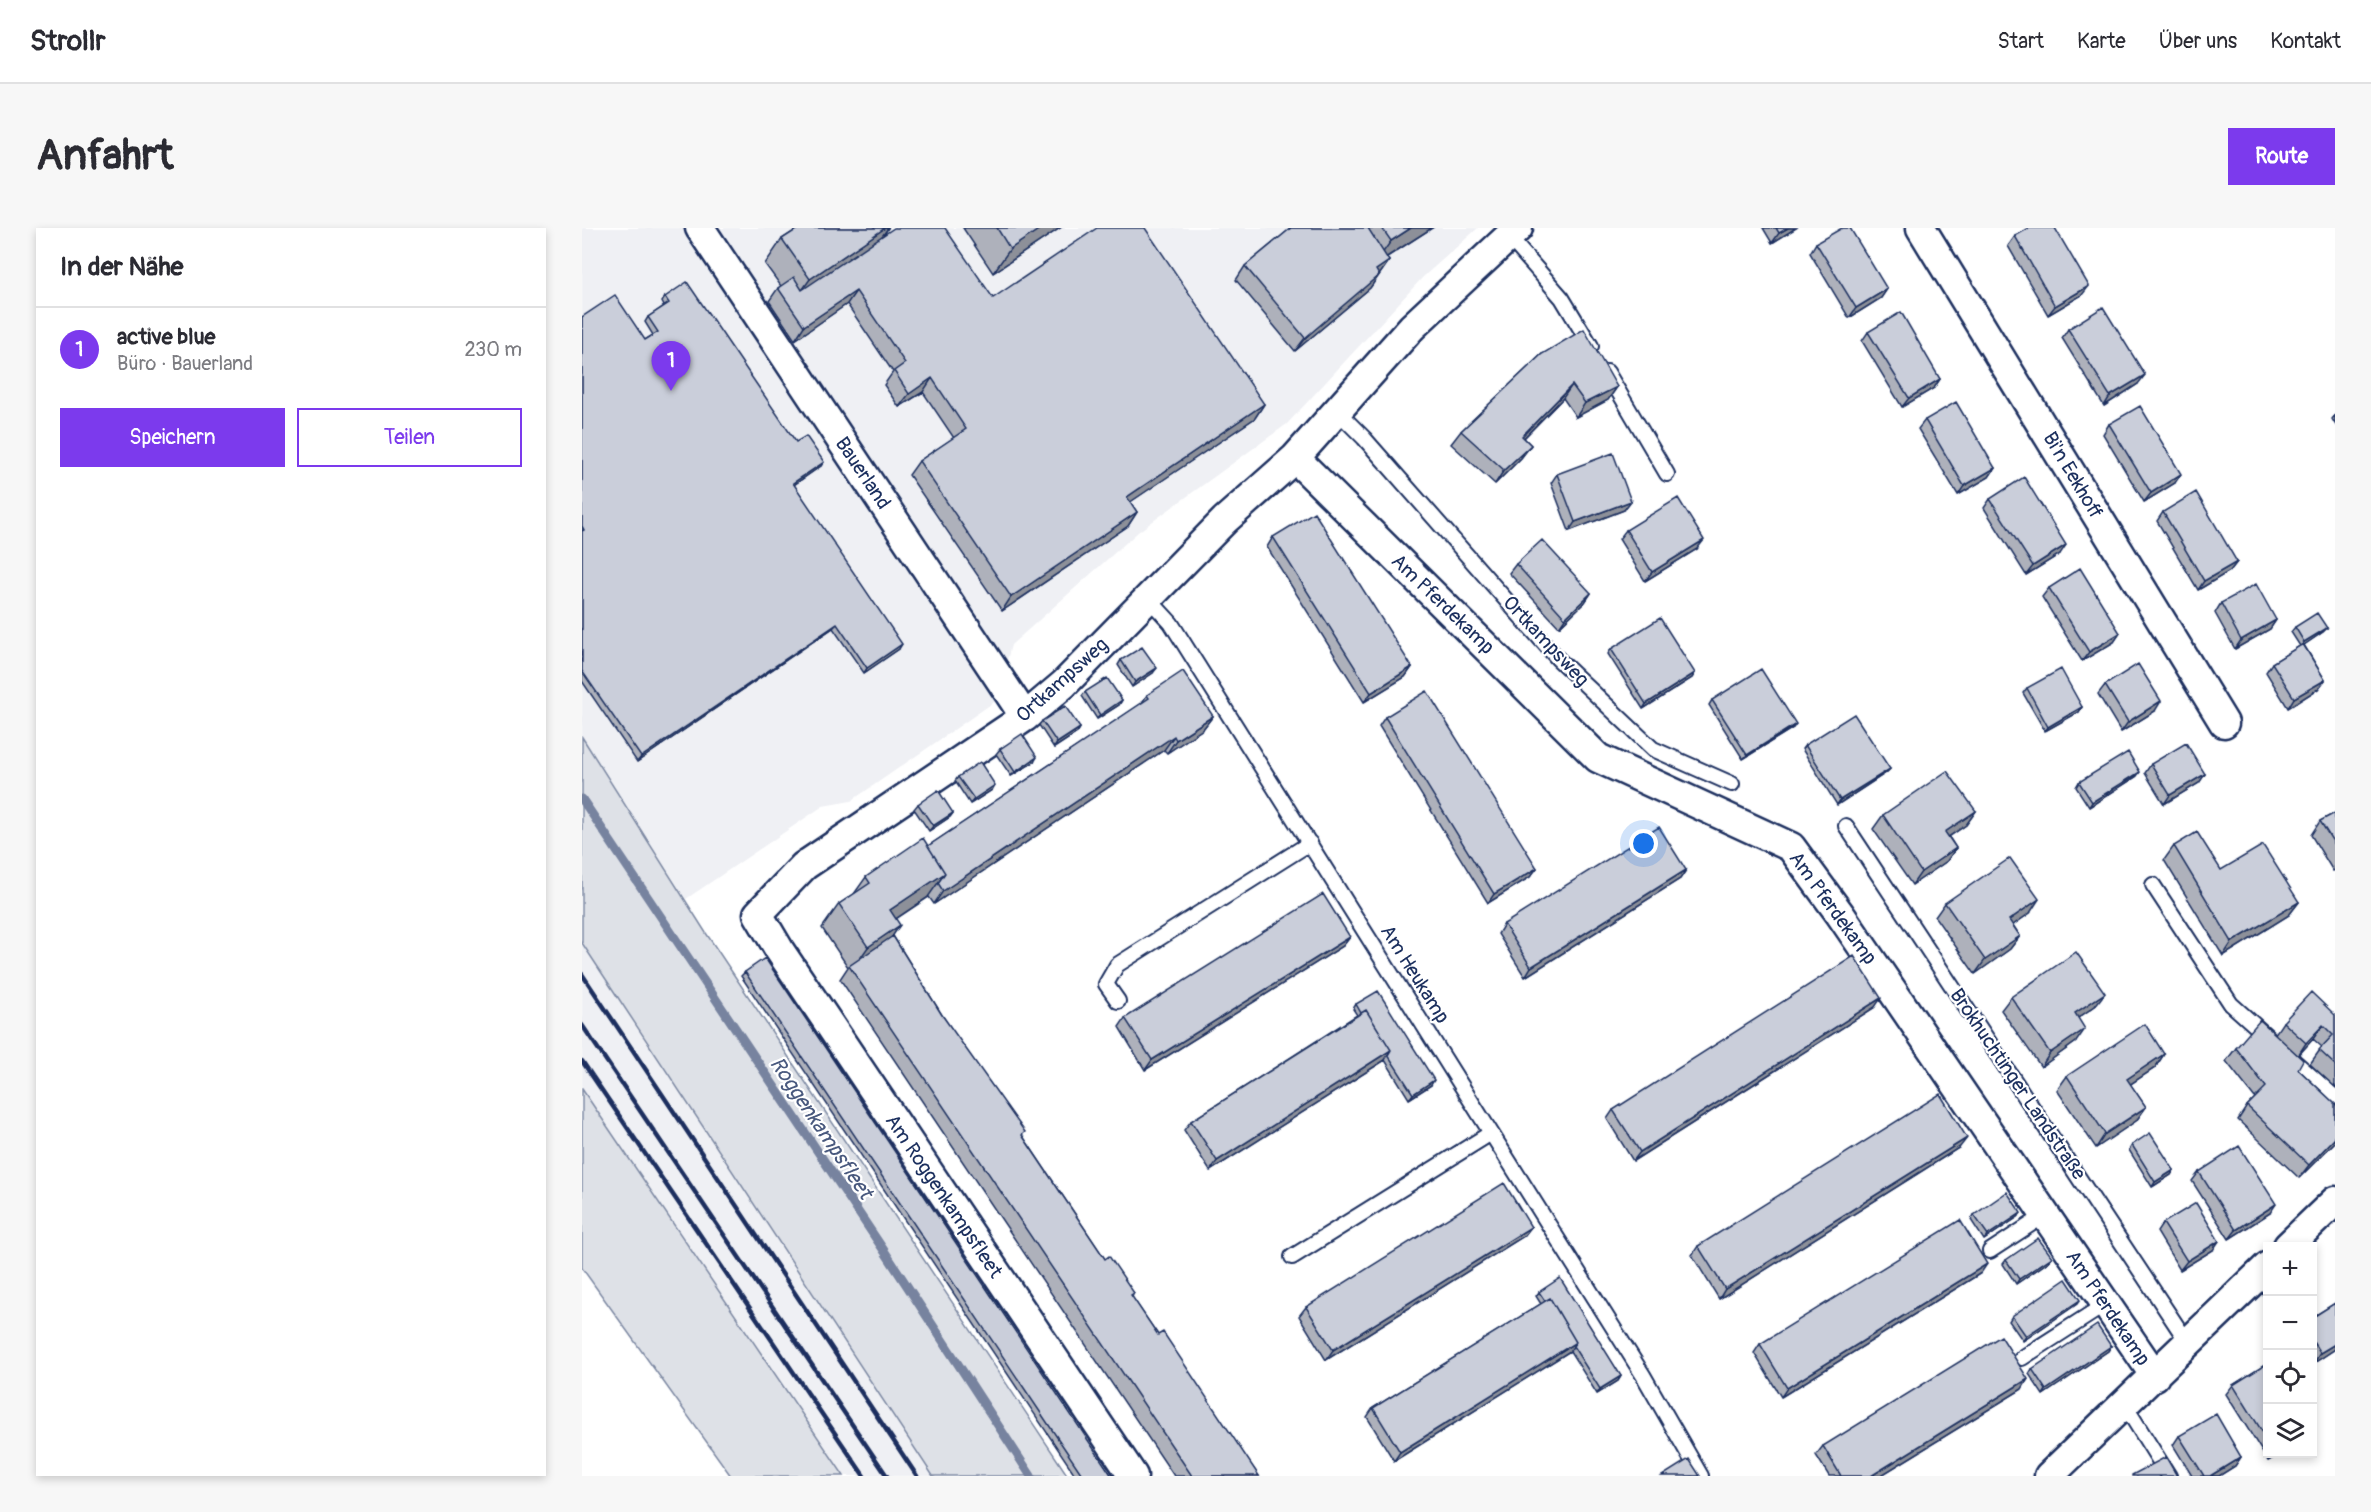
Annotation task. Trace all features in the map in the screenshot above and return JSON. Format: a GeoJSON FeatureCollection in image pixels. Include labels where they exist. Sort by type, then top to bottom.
{"type":"FeatureCollection","features":[{"type":"Feature","properties":{"kind":"street","name":"Bauerland"},"geometry":{"type":"LineString","coordinates":[[700,228],[1025,717]]}},
{"type":"Feature","properties":{"kind":"street","name":"Bi'n Eekhoff"},"geometry":{"type":"LineString","coordinates":[[1921,228],[2224,723]]}},
{"type":"Feature","properties":{"kind":"street","name":"Ortkampsweg"},"geometry":{"type":"LineString","coordinates":[[758,914],[804,866],[1025,717],[1064,684],[1224,520],[1295,458],[1412,327],[1513,232]]}},
{"type":"Feature","properties":{"kind":"street","name":"Am Pferdekamp"},"geometry":{"type":"LineString","coordinates":[[1295,458],[1598,758],[1791,847],[1840,914],[2154,1376]]}},
{"type":"Feature","properties":{"kind":"street","name":"Am Roggenkampsfleet"},"geometry":{"type":"LineString","coordinates":[[758,914],[780,951],[1133,1476]]}},
{"type":"Feature","properties":{"kind":"street"},"geometry":{"type":"LineString","coordinates":[[2292,1242],[2335,1201]]}},
{"type":"Feature","properties":{"kind":"street"},"geometry":{"type":"LineString","coordinates":[[2049,1476],[2263,1271]]}},
{"type":"Feature","properties":{"kind":"lane","name":"Ortkampsweg"},"geometry":{"type":"LineString","coordinates":[[1513,232],[1562,298],[1667,474]]}},
{"type":"Feature","properties":{"kind":"lane","name":"Ortkampsweg"},"geometry":{"type":"LineString","coordinates":[[1337,411],[1364,438],[1558,658],[1653,749],[1732,784]]}},
{"type":"Feature","properties":{"kind":"lane","name":"Am Heukamp"},"geometry":{"type":"LineString","coordinates":[[1148,598],[1172,623],[1643,1375],[1701,1476]]}},
{"type":"Feature","properties":{"kind":"lane","name":"Brokhuchtinger Landstraße"},"geometry":{"type":"LineString","coordinates":[[1846,826],[2188,1343]]}},
{"type":"Feature","properties":{"kind":"lane"},"geometry":{"type":"LineString","coordinates":[[1118,1001],[1106,984],[1117,965],[1310,843]]}},
{"type":"Feature","properties":{"kind":"lane"},"geometry":{"type":"LineString","coordinates":[[2153,885],[2231,1004],[2335,1097]]}},
{"type":"Feature","properties":{"kind":"lane"},"geometry":{"type":"LineString","coordinates":[[1292,1257],[1491,1132]]}},
{"type":"Feature","properties":{"kind":"lane"},"geometry":{"type":"LineString","coordinates":[[1990,1251],[2045,1215]]}},
{"type":"Feature","properties":{"kind":"lane"},"geometry":{"type":"LineString","coordinates":[[2022,1358],[2106,1304]]}},
{"type":"Feature","properties":{"kind":"lane"},"geometry":{"type":"LineString","coordinates":[[2124,1404],[2169,1476]]}},
{"type":"Feature","properties":{"kind":"shaded area"},"geometry":{"type":"Polygon","coordinates":[[[582,228],[1478,228],[1423,277],[1287,424],[1138,532],[1011,645],[997,700],[851,801],[823,806],[686,899],[582,737],[582,228]]]}},
{"type":"Feature","properties":{"kind":"shaded area"},"geometry":{"type":"Polygon","coordinates":[[[582,737],[706,933],[1068,1476],[933,1476],[582,943],[582,737]]]}},
{"type":"Feature","properties":{"kind":"shaded area"},"geometry":{"type":"Polygon","coordinates":[[[582,943],[933,1476],[844,1476],[582,1089],[582,943]]]}},
{"type":"Feature","properties":{"kind":"shaded area"},"geometry":{"type":"Polygon","coordinates":[[[582,1089],[844,1476],[731,1476],[582,1268],[582,1089]]]}},
{"type":"Feature","properties":{"kind":"building"},"geometry":{"type":"Polygon","coordinates":[[[799,228],[885,228],[810,279],[782,239],[799,228]]]}},
{"type":"Feature","properties":{"kind":"building"},"geometry":{"type":"Polygon","coordinates":[[[894,228],[945,228],[993,298],[1097,228],[1145,228],[1264,404],[1127,497],[1137,512],[1011,597],[919,461],[966,429],[932,378],[909,394],[894,371],[905,363],[856,291],[804,326],[778,288],[794,277],[802,290],[894,228]]]}},
{"type":"Feature","properties":{"kind":"building"},"geometry":{"type":"Polygon","coordinates":[[[997,228],[1041,228],[1010,249],[997,228]]]}},
{"type":"Feature","properties":{"kind":"building"},"geometry":{"type":"Polygon","coordinates":[[[1291,228],[1368,228],[1389,261],[1376,270],[1379,275],[1305,338],[1245,266],[1291,228]]]}},
{"type":"Feature","properties":{"kind":"building"},"geometry":{"type":"Polygon","coordinates":[[[1382,228],[1411,228],[1391,241],[1382,228]]]}},
{"type":"Feature","properties":{"kind":"building"},"geometry":{"type":"Polygon","coordinates":[[[1776,228],[1788,228],[1779,233],[1776,228]]]}},
{"type":"Feature","properties":{"kind":"building"},"geometry":{"type":"Polygon","coordinates":[[[1842,228],[1850,228],[1887,289],[1856,308],[1816,243],[1842,228]]]}},
{"type":"Feature","properties":{"kind":"building"},"geometry":{"type":"Polygon","coordinates":[[[2029,228],[2055,228],[2089,286],[2055,306],[2015,236],[2029,228]]]}},
{"type":"Feature","properties":{"kind":"building"},"geometry":{"type":"Polygon","coordinates":[[[687,282],[796,442],[806,436],[824,462],[793,483],[902,644],[867,668],[837,624],[641,757],[582,671],[582,531],[584,530],[582,526],[582,317],[615,295],[645,340],[658,332],[648,317],[669,303],[665,297],[687,282]]]}},
{"type":"Feature","properties":{"kind":"building"},"geometry":{"type":"Polygon","coordinates":[[[2103,307],[2145,375],[2110,396],[2068,329],[2103,307]]]}},
{"type":"Feature","properties":{"kind":"building"},"geometry":{"type":"Polygon","coordinates":[[[1901,312],[1940,379],[1909,398],[1868,332],[1901,312]]]}},
{"type":"Feature","properties":{"kind":"building"},"geometry":{"type":"Polygon","coordinates":[[[1584,329],[1617,387],[1585,403],[1572,385],[1522,436],[1531,445],[1504,470],[1461,431],[1542,354],[1584,329]]]}},
{"type":"Feature","properties":{"kind":"building"},"geometry":{"type":"Polygon","coordinates":[[[1956,402],[1995,468],[1964,486],[1925,420],[1956,402]]]}},
{"type":"Feature","properties":{"kind":"building"},"geometry":{"type":"Polygon","coordinates":[[[2140,406],[2181,474],[2151,493],[2109,424],[2140,406]]]}},
{"type":"Feature","properties":{"kind":"building"},"geometry":{"type":"Polygon","coordinates":[[[1613,453],[1631,501],[1575,522],[1557,474],[1613,453]]]}},
{"type":"Feature","properties":{"kind":"building"},"geometry":{"type":"Polygon","coordinates":[[[2024,477],[2066,545],[2033,566],[1990,499],[2024,477]]]}},
{"type":"Feature","properties":{"kind":"building"},"geometry":{"type":"Polygon","coordinates":[[[2196,492],[2237,562],[2204,581],[2163,512],[2196,492]]]}},
{"type":"Feature","properties":{"kind":"building"},"geometry":{"type":"Polygon","coordinates":[[[1678,498],[1704,540],[1652,572],[1626,530],[1678,498]]]}},
{"type":"Feature","properties":{"kind":"building"},"geometry":{"type":"Polygon","coordinates":[[[1314,512],[1412,667],[1371,693],[1273,537],[1314,512]]]}},
{"type":"Feature","properties":{"kind":"building"},"geometry":{"type":"Polygon","coordinates":[[[1542,540],[1591,593],[1565,618],[1516,564],[1542,540]]]}},
{"type":"Feature","properties":{"kind":"building"},"geometry":{"type":"Polygon","coordinates":[[[2080,568],[2120,633],[2089,652],[2049,588],[2080,568]]]}},
{"type":"Feature","properties":{"kind":"building"},"geometry":{"type":"Polygon","coordinates":[[[2256,584],[2276,620],[2241,640],[2221,603],[2256,584]]]}},
{"type":"Feature","properties":{"kind":"building"},"geometry":{"type":"Polygon","coordinates":[[[2317,613],[2327,628],[2304,642],[2295,627],[2317,613]]]}},
{"type":"Feature","properties":{"kind":"building"},"geometry":{"type":"Polygon","coordinates":[[[1660,618],[1695,673],[1646,704],[1611,649],[1660,618]]]}},
{"type":"Feature","properties":{"kind":"building"},"geometry":{"type":"Polygon","coordinates":[[[2303,644],[2325,680],[2294,698],[2272,663],[2303,644]]]}},
{"type":"Feature","properties":{"kind":"building"},"geometry":{"type":"Polygon","coordinates":[[[1142,647],[1157,668],[1135,682],[1121,660],[1142,647]]]}},
{"type":"Feature","properties":{"kind":"building"},"geometry":{"type":"Polygon","coordinates":[[[2138,664],[2161,701],[2128,722],[2105,685],[2138,664]]]}},
{"type":"Feature","properties":{"kind":"building"},"geometry":{"type":"Polygon","coordinates":[[[1761,669],[1796,724],[1747,755],[1712,700],[1761,669]]]}},
{"type":"Feature","properties":{"kind":"building"},"geometry":{"type":"Polygon","coordinates":[[[2061,669],[2082,707],[2048,727],[2027,688],[2061,669]]]}},
{"type":"Feature","properties":{"kind":"building"},"geometry":{"type":"Polygon","coordinates":[[[1183,671],[1213,716],[1176,740],[1174,736],[943,891],[938,883],[945,873],[928,846],[1149,698],[1147,695],[1183,671]]]}},
{"type":"Feature","properties":{"kind":"building"},"geometry":{"type":"Polygon","coordinates":[[[1107,678],[1122,700],[1100,715],[1085,692],[1107,678]]]}},
{"type":"Feature","properties":{"kind":"building"},"geometry":{"type":"Polygon","coordinates":[[[1427,691],[1537,868],[1494,894],[1385,717],[1427,691]]]}},
{"type":"Feature","properties":{"kind":"building"},"geometry":{"type":"Polygon","coordinates":[[[1065,706],[1080,728],[1057,743],[1042,721],[1065,706]]]}},
{"type":"Feature","properties":{"kind":"building"},"geometry":{"type":"Polygon","coordinates":[[[1854,714],[1890,769],[1840,800],[1805,745],[1854,714]]]}},
{"type":"Feature","properties":{"kind":"building"},"geometry":{"type":"Polygon","coordinates":[[[1022,734],[1037,757],[1015,772],[1000,749],[1022,734]]]}},
{"type":"Feature","properties":{"kind":"building"},"geometry":{"type":"Polygon","coordinates":[[[2186,743],[2205,774],[2170,795],[2151,764],[2186,743]]]}},
{"type":"Feature","properties":{"kind":"building"},"geometry":{"type":"Polygon","coordinates":[[[2128,752],[2140,772],[2092,802],[2079,782],[2128,752]]]}},
{"type":"Feature","properties":{"kind":"building"},"geometry":{"type":"Polygon","coordinates":[[[980,762],[995,785],[974,799],[958,777],[980,762]]]}},
{"type":"Feature","properties":{"kind":"building"},"geometry":{"type":"Polygon","coordinates":[[[1947,771],[1976,811],[1945,832],[1956,848],[1921,872],[1883,815],[1947,771]]]}},
{"type":"Feature","properties":{"kind":"building"},"geometry":{"type":"Polygon","coordinates":[[[938,790],[953,813],[933,826],[918,804],[938,790]]]}},
{"type":"Feature","properties":{"kind":"building"},"geometry":{"type":"Polygon","coordinates":[[[2335,813],[2335,845],[2320,821],[2335,813]]]}},
{"type":"Feature","properties":{"kind":"building"},"geometry":{"type":"Polygon","coordinates":[[[1659,827],[1686,870],[1531,967],[1504,924],[1659,827]]]}},
{"type":"Feature","properties":{"kind":"building"},"geometry":{"type":"Polygon","coordinates":[[[2197,832],[2221,870],[2263,845],[2299,902],[2232,942],[2174,846],[2197,832]]]}},
{"type":"Feature","properties":{"kind":"building"},"geometry":{"type":"Polygon","coordinates":[[[923,838],[945,873],[890,910],[900,925],[868,947],[839,904],[870,883],[866,877],[923,838]]]}},
{"type":"Feature","properties":{"kind":"building"},"geometry":{"type":"Polygon","coordinates":[[[2010,858],[2039,899],[2009,920],[2020,936],[1985,960],[1945,903],[2010,858]]]}},
{"type":"Feature","properties":{"kind":"building"},"geometry":{"type":"Polygon","coordinates":[[[1323,894],[1350,937],[1152,1060],[1125,1018],[1323,894]]]}},
{"type":"Feature","properties":{"kind":"building"},"geometry":{"type":"Polygon","coordinates":[[[893,936],[942,1015],[1025,1132],[1022,1135],[1105,1259],[1109,1256],[1134,1293],[1131,1295],[1158,1335],[1163,1332],[1259,1476],[1192,1476],[849,966],[893,936]]]}},
{"type":"Feature","properties":{"kind":"building"},"geometry":{"type":"Polygon","coordinates":[[[2076,952],[2105,993],[2075,1013],[2085,1029],[2050,1053],[2011,997],[2076,952]]]}},
{"type":"Feature","properties":{"kind":"building"},"geometry":{"type":"Polygon","coordinates":[[[1854,956],[1881,998],[1640,1152],[1613,1110],[1854,956]]]}},
{"type":"Feature","properties":{"kind":"building"},"geometry":{"type":"Polygon","coordinates":[[[765,958],[1112,1476],[1083,1476],[745,972],[765,958]]]}},
{"type":"Feature","properties":{"kind":"building"},"geometry":{"type":"Polygon","coordinates":[[[1378,991],[1434,1080],[1413,1094],[1388,1055],[1391,1050],[1366,1010],[1361,1013],[1356,1004],[1378,991]]]}},
{"type":"Feature","properties":{"kind":"building"},"geometry":{"type":"Polygon","coordinates":[[[2311,992],[2335,1015],[2335,1065],[2319,1050],[2333,1035],[2323,1025],[2306,1043],[2283,1022],[2311,992]]]}},
{"type":"Feature","properties":{"kind":"building"},"geometry":{"type":"Polygon","coordinates":[[[1366,1010],[1391,1050],[1217,1161],[1191,1121],[1366,1010]]]}},
{"type":"Feature","properties":{"kind":"building"},"geometry":{"type":"Polygon","coordinates":[[[2260,1020],[2303,1060],[2298,1069],[2335,1104],[2335,1138],[2309,1165],[2247,1106],[2266,1087],[2236,1048],[2260,1020]]]}},
{"type":"Feature","properties":{"kind":"building"},"geometry":{"type":"Polygon","coordinates":[[[2145,1024],[2164,1054],[2127,1079],[2146,1107],[2105,1134],[2067,1076],[2145,1024]]]}},
{"type":"Feature","properties":{"kind":"building"},"geometry":{"type":"Polygon","coordinates":[[[1940,1094],[1967,1138],[1725,1289],[1698,1246],[1940,1094]]]}},
{"type":"Feature","properties":{"kind":"building"},"geometry":{"type":"Polygon","coordinates":[[[2150,1133],[2174,1170],[2155,1182],[2132,1145],[2150,1133]]]}},
{"type":"Feature","properties":{"kind":"building"},"geometry":{"type":"Polygon","coordinates":[[[2239,1146],[2276,1204],[2236,1230],[2199,1172],[2239,1146]]]}},
{"type":"Feature","properties":{"kind":"building"},"geometry":{"type":"Polygon","coordinates":[[[1504,1183],[1531,1227],[1333,1350],[1306,1307],[1504,1183]]]}},
{"type":"Feature","properties":{"kind":"building"},"geometry":{"type":"Polygon","coordinates":[[[2007,1192],[2021,1213],[1988,1235],[1974,1215],[2007,1192]]]}},
{"type":"Feature","properties":{"kind":"building"},"geometry":{"type":"Polygon","coordinates":[[[2196,1203],[2219,1241],[2187,1261],[2163,1223],[2196,1203]]]}},
{"type":"Feature","properties":{"kind":"building"},"geometry":{"type":"Polygon","coordinates":[[[1960,1220],[1987,1264],[1787,1388],[1760,1344],[1960,1220]]]}},
{"type":"Feature","properties":{"kind":"building"},"geometry":{"type":"Polygon","coordinates":[[[2038,1238],[2052,1257],[2019,1279],[2006,1260],[2038,1238]]]}},
{"type":"Feature","properties":{"kind":"building"},"geometry":{"type":"Polygon","coordinates":[[[1560,1278],[1621,1376],[1600,1389],[1573,1346],[1576,1342],[1550,1298],[1545,1301],[1539,1292],[1560,1278]]]}},
{"type":"Feature","properties":{"kind":"building"},"geometry":{"type":"Polygon","coordinates":[[[2066,1279],[2080,1300],[2026,1336],[2012,1316],[2066,1279]]]}},
{"type":"Feature","properties":{"kind":"building"},"geometry":{"type":"Polygon","coordinates":[[[1550,1298],[1576,1342],[1400,1452],[1373,1408],[1550,1298]]]}},
{"type":"Feature","properties":{"kind":"building"},"geometry":{"type":"Polygon","coordinates":[[[2335,1303],[2335,1344],[2320,1353],[2317,1348],[2317,1314],[2335,1303]]]}},
{"type":"Feature","properties":{"kind":"building"},"geometry":{"type":"Polygon","coordinates":[[[2097,1325],[2111,1346],[2046,1390],[2032,1369],[2097,1325]]]}},
{"type":"Feature","properties":{"kind":"building"},"geometry":{"type":"Polygon","coordinates":[[[2001,1336],[2028,1379],[1871,1476],[1841,1476],[1823,1446],[2001,1336]]]}},
{"type":"Feature","properties":{"kind":"building"},"geometry":{"type":"Polygon","coordinates":[[[2263,1366],[2263,1433],[2233,1385],[2263,1366]]]}},
{"type":"Feature","properties":{"kind":"building"},"geometry":{"type":"Polygon","coordinates":[[[2216,1414],[2241,1457],[2210,1476],[2204,1476],[2179,1436],[2216,1414]]]}},
{"type":"Feature","properties":{"kind":"building"},"geometry":{"type":"Polygon","coordinates":[[[2166,1457],[2177,1476],[2132,1476],[2132,1475],[2166,1457]]]}},
{"type":"Feature","properties":{"kind":"building"},"geometry":{"type":"Polygon","coordinates":[[[1689,1459],[1700,1476],[1662,1476],[1689,1459]]]}},
{"type":"Feature","properties":{"kind":"waterway","name":"Roggenkampsfleet"},"geometry":{"type":"LineString","coordinates":[[582,799],[883,1249],[1031,1476]]}},
{"type":"Feature","properties":{"kind":"railway"},"geometry":{"type":"LineString","coordinates":[[582,974],[917,1476]]}},
{"type":"Feature","properties":{"kind":"railway"},"geometry":{"type":"LineString","coordinates":[[582,1025],[887,1476]]}},
{"type":"Feature","properties":{"kind":"railway"},"geometry":{"type":"LineString","coordinates":[[582,1061],[864,1476]]}},
{"type":"Feature","properties":{"kind":"place","name":"active blue"},"geometry":{"type":"Point","coordinates":[671,391]}}]}
